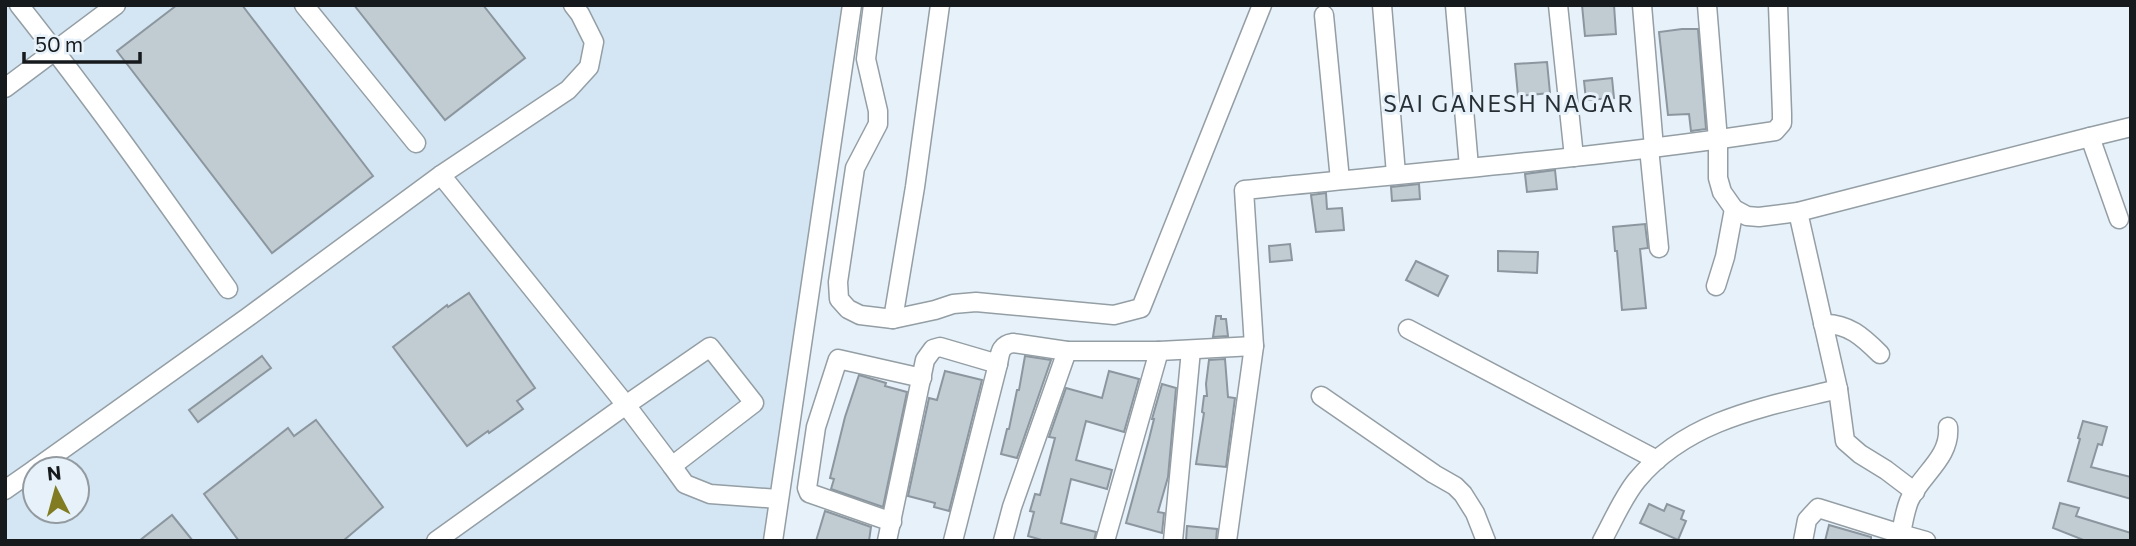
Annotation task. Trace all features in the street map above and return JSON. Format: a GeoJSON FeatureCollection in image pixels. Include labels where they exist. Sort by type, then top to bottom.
{"type":"FeatureCollection","features":[{"type":"Feature","properties":{"kind":"street"},"geometry":{"type":"LineString","coordinates":[[19,5],[149,177],[228,289]]}},
{"type":"Feature","properties":{"kind":"street"},"geometry":{"type":"LineString","coordinates":[[5,88],[116,5]]}},
{"type":"Feature","properties":{"kind":"street"},"geometry":{"type":"LineString","coordinates":[[304,5],[416,143]]}},
{"type":"Feature","properties":{"kind":"street"},"geometry":{"type":"LineString","coordinates":[[55,455],[441,175],[568,90],[589,67],[594,42],[573,5]]}},
{"type":"Feature","properties":{"kind":"street"},"geometry":{"type":"LineString","coordinates":[[773,541],[852,5]]}},
{"type":"Feature","properties":{"kind":"street"},"geometry":{"type":"LineString","coordinates":[[873,5],[866,59],[876,100],[878,124],[855,168],[838,282],[839,299],[848,309],[860,315],[892,319],[953,304],[976,302],[1114,315],[1141,308],[1262,5]]}},
{"type":"Feature","properties":{"kind":"street"},"geometry":{"type":"LineString","coordinates":[[892,319],[915,187],[940,5]]}},
{"type":"Feature","properties":{"kind":"street"},"geometry":{"type":"LineString","coordinates":[[1382,5],[1396,174]]}},
{"type":"Feature","properties":{"kind":"street"},"geometry":{"type":"LineString","coordinates":[[1455,5],[1469,167]]}},
{"type":"Feature","properties":{"kind":"street"},"geometry":{"type":"LineString","coordinates":[[1558,5],[1574,157]]}},
{"type":"Feature","properties":{"kind":"street"},"geometry":{"type":"LineString","coordinates":[[1642,5],[1659,248]]}},
{"type":"Feature","properties":{"kind":"street"},"geometry":{"type":"LineString","coordinates":[[1707,5],[1718,140],[1718,178],[1721,192],[1741,214],[1759,217],[1798,212],[2131,127]]}},
{"type":"Feature","properties":{"kind":"street"},"geometry":{"type":"LineString","coordinates":[[1227,541],[1254,346],[1244,190],[1574,157],[1775,131],[1782,123],[1779,5]]}},
{"type":"Feature","properties":{"kind":"street"},"geometry":{"type":"LineString","coordinates":[[1324,15],[1340,180]]}},
{"type":"Feature","properties":{"kind":"street"},"geometry":{"type":"LineString","coordinates":[[2090,137],[2119,219]]}},
{"type":"Feature","properties":{"kind":"street"},"geometry":{"type":"LineString","coordinates":[[441,175],[685,484],[710,495],[778,499]]}},
{"type":"Feature","properties":{"kind":"street"},"geometry":{"type":"LineString","coordinates":[[1716,286],[1725,257],[1734,209]]}},
{"type":"Feature","properties":{"kind":"street"},"geometry":{"type":"LineString","coordinates":[[1798,212],[1838,389],[1846,441],[1860,454],[1915,492]]}},
{"type":"Feature","properties":{"kind":"street"},"geometry":{"type":"LineString","coordinates":[[1822,324],[1838,324],[1861,335],[1880,354]]}},
{"type":"Feature","properties":{"kind":"street"},"geometry":{"type":"LineString","coordinates":[[1408,329],[1657,460]]}},
{"type":"Feature","properties":{"kind":"street"},"geometry":{"type":"LineString","coordinates":[[953,541],[1000,350],[1007,344],[1067,351],[1159,351],[1254,346]]}},
{"type":"Feature","properties":{"kind":"street"},"geometry":{"type":"LineString","coordinates":[[436,541],[710,347],[754,403],[671,466]]}},
{"type":"Feature","properties":{"kind":"street"},"geometry":{"type":"LineString","coordinates":[[887,541],[928,355],[933,349],[940,347],[998,364]]}},
{"type":"Feature","properties":{"kind":"street"},"geometry":{"type":"LineString","coordinates":[[1173,541],[1191,350]]}},
{"type":"Feature","properties":{"kind":"street"},"geometry":{"type":"LineString","coordinates":[[1003,541],[1012,507],[1067,351]]}},
{"type":"Feature","properties":{"kind":"street"},"geometry":{"type":"LineString","coordinates":[[1105,541],[1159,351]]}},
{"type":"Feature","properties":{"kind":"street"},"geometry":{"type":"LineString","coordinates":[[892,522],[809,493],[807,488],[816,427],[838,359],[922,378]]}},
{"type":"Feature","properties":{"kind":"street"},"geometry":{"type":"LineString","coordinates":[[1602,541],[1635,482],[1657,460],[1691,434],[1741,413],[1838,389]]}},
{"type":"Feature","properties":{"kind":"street"},"geometry":{"type":"LineString","coordinates":[[1321,396],[1455,486],[1475,513],[1486,541]]}},
{"type":"Feature","properties":{"kind":"street"},"geometry":{"type":"LineString","coordinates":[[1900,537],[1909,500],[1943,453],[1948,427]]}},
{"type":"Feature","properties":{"kind":"street"},"geometry":{"type":"LineString","coordinates":[[5,490],[21,479]]}},
{"type":"Feature","properties":{"kind":"street"},"geometry":{"type":"LineString","coordinates":[[1803,541],[1807,520],[1818,508],[1900,537],[1926,541]]}},
{"type":"Feature","properties":{"kind":"shaded area"},"geometry":{"type":"Polygon","coordinates":[[[5,5],[861,5],[780,541],[5,541],[5,5]]]}},
{"type":"Feature","properties":{"kind":"building"},"geometry":{"type":"Polygon","coordinates":[[[177,5],[242,5],[373,176],[272,253],[117,51],[177,5]]]}},
{"type":"Feature","properties":{"kind":"building"},"geometry":{"type":"Polygon","coordinates":[[[354,5],[483,5],[525,58],[445,120],[354,5]]]}},
{"type":"Feature","properties":{"kind":"building"},"geometry":{"type":"Polygon","coordinates":[[[1582,5],[1614,5],[1616,34],[1585,36],[1582,5]]]}},
{"type":"Feature","properties":{"kind":"building"},"geometry":{"type":"Polygon","coordinates":[[[1698,29],[1706,129],[1691,131],[1689,114],[1668,115],[1659,32],[1698,29]]]}},
{"type":"Feature","properties":{"kind":"building"},"geometry":{"type":"Polygon","coordinates":[[[1547,62],[1550,93],[1518,96],[1515,64],[1547,62]]]}},
{"type":"Feature","properties":{"kind":"building"},"geometry":{"type":"Polygon","coordinates":[[[1612,78],[1614,98],[1586,100],[1584,81],[1612,78]]]}},
{"type":"Feature","properties":{"kind":"building"},"geometry":{"type":"Polygon","coordinates":[[[1555,170],[1557,189],[1527,192],[1525,174],[1555,170]]]}},
{"type":"Feature","properties":{"kind":"building"},"geometry":{"type":"Polygon","coordinates":[[[1419,184],[1420,199],[1392,201],[1391,187],[1419,184]]]}},
{"type":"Feature","properties":{"kind":"building"},"geometry":{"type":"Polygon","coordinates":[[[1326,193],[1327,209],[1342,208],[1344,230],[1316,232],[1311,195],[1326,193]]]}},
{"type":"Feature","properties":{"kind":"building"},"geometry":{"type":"Polygon","coordinates":[[[1645,224],[1648,248],[1640,249],[1646,308],[1622,310],[1613,227],[1645,224]]]}},
{"type":"Feature","properties":{"kind":"building"},"geometry":{"type":"Polygon","coordinates":[[[1290,244],[1292,260],[1270,262],[1269,246],[1290,244]]]}},
{"type":"Feature","properties":{"kind":"building"},"geometry":{"type":"Polygon","coordinates":[[[1498,251],[1538,252],[1537,273],[1498,271],[1498,251]]]}},
{"type":"Feature","properties":{"kind":"building"},"geometry":{"type":"Polygon","coordinates":[[[1416,261],[1448,276],[1438,296],[1406,280],[1416,261]]]}},
{"type":"Feature","properties":{"kind":"building"},"geometry":{"type":"Polygon","coordinates":[[[469,293],[535,388],[517,401],[523,409],[467,446],[393,347],[447,305],[448,307],[469,293]]]}},
{"type":"Feature","properties":{"kind":"building"},"geometry":{"type":"Polygon","coordinates":[[[1216,316],[1226,319],[1228,336],[1213,337],[1216,316]]]}},
{"type":"Feature","properties":{"kind":"building"},"geometry":{"type":"Polygon","coordinates":[[[262,356],[271,368],[198,422],[189,410],[262,356]]]}},
{"type":"Feature","properties":{"kind":"building"},"geometry":{"type":"Polygon","coordinates":[[[1025,356],[1051,360],[1017,458],[1001,454],[1019,390],[1025,356]]]}},
{"type":"Feature","properties":{"kind":"building"},"geometry":{"type":"Polygon","coordinates":[[[1225,359],[1228,397],[1235,398],[1226,467],[1196,464],[1204,396],[1207,396],[1209,360],[1225,359]]]}},
{"type":"Feature","properties":{"kind":"building"},"geometry":{"type":"Polygon","coordinates":[[[945,371],[982,380],[949,511],[934,507],[935,503],[908,496],[929,398],[937,400],[945,371]]]}},
{"type":"Feature","properties":{"kind":"building"},"geometry":{"type":"Polygon","coordinates":[[[1109,371],[1139,379],[1124,432],[1086,421],[1076,460],[1112,470],[1107,489],[1071,479],[1061,523],[1096,532],[1094,541],[1045,541],[1028,536],[1034,512],[1030,511],[1035,494],[1040,495],[1055,438],[1049,437],[1066,388],[1102,398],[1109,371]]]}},
{"type":"Feature","properties":{"kind":"building"},"geometry":{"type":"Polygon","coordinates":[[[859,375],[907,392],[883,507],[831,489],[834,479],[830,478],[859,375]]]}},
{"type":"Feature","properties":{"kind":"building"},"geometry":{"type":"Polygon","coordinates":[[[1162,384],[1176,388],[1168,477],[1158,512],[1164,513],[1162,533],[1126,523],[1162,384]]]}},
{"type":"Feature","properties":{"kind":"building"},"geometry":{"type":"Polygon","coordinates":[[[316,420],[383,507],[343,541],[239,541],[204,494],[288,428],[294,436],[316,420]]]}},
{"type":"Feature","properties":{"kind":"building"},"geometry":{"type":"Polygon","coordinates":[[[2083,421],[2107,427],[2091,467],[2131,477],[2131,499],[2068,481],[2083,421]]]}},
{"type":"Feature","properties":{"kind":"building"},"geometry":{"type":"Polygon","coordinates":[[[2060,503],[2079,508],[2076,516],[2131,533],[2131,541],[2086,541],[2053,528],[2060,503]]]}},
{"type":"Feature","properties":{"kind":"building"},"geometry":{"type":"Polygon","coordinates":[[[1649,504],[1664,511],[1667,504],[1684,511],[1681,519],[1686,521],[1678,540],[1640,523],[1649,504]]]}},
{"type":"Feature","properties":{"kind":"building"},"geometry":{"type":"Polygon","coordinates":[[[825,511],[871,527],[869,541],[816,541],[825,511]]]}},
{"type":"Feature","properties":{"kind":"building"},"geometry":{"type":"Polygon","coordinates":[[[172,515],[193,541],[139,541],[172,515]]]}},
{"type":"Feature","properties":{"kind":"building"},"geometry":{"type":"Polygon","coordinates":[[[1829,525],[1871,537],[1871,541],[1825,541],[1829,525]]]}},
{"type":"Feature","properties":{"kind":"building"},"geometry":{"type":"Polygon","coordinates":[[[1187,526],[1217,529],[1216,541],[1186,541],[1187,526]]]}},
{"type":"Feature","properties":{"kind":"district","name":"SAI GANESH NAGAR"},"geometry":{"type":"Point","coordinates":[1509,104]}}]}
